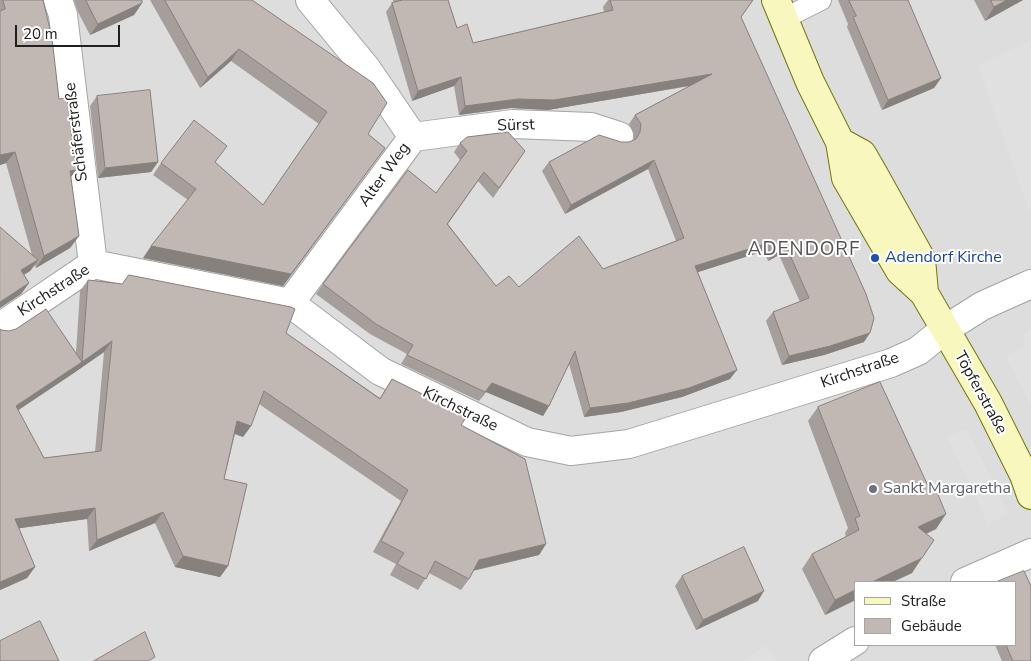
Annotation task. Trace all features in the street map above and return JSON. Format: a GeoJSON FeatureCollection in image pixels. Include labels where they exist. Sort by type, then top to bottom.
{"type":"FeatureCollection","features":[{"type":"Feature","properties":{"kind":"main road","name":"Töpferstraße"},"geometry":{"type":"LineString","coordinates":[[779,9],[810,82],[840,142],[862,154],[921,260],[924,293],[988,403],[1024,475],[1031,495]]}},
{"type":"Feature","properties":{"kind":"street","name":"Schäferstraße"},"geometry":{"type":"LineString","coordinates":[[58,0],[64,15],[93,264]]}},
{"type":"Feature","properties":{"kind":"street","name":"Alter Weg"},"geometry":{"type":"LineString","coordinates":[[290,303],[412,137],[366,68],[310,0]]}},
{"type":"Feature","properties":{"kind":"street","name":"Sürst"},"geometry":{"type":"LineString","coordinates":[[412,137],[513,124],[591,127],[618,136]]}},
{"type":"Feature","properties":{"kind":"street","name":"Kirchstraße"},"geometry":{"type":"LineString","coordinates":[[0,327],[93,264],[290,303],[380,371],[527,442],[571,451],[629,444],[891,363],[918,350],[944,330],[982,306],[1031,284]]}},
{"type":"Feature","properties":{"kind":"street"},"geometry":{"type":"LineString","coordinates":[[966,581],[1031,553]]}},
{"type":"Feature","properties":{"kind":"street"},"geometry":{"type":"LineString","coordinates":[[823,661],[854,642]]}},
{"type":"Feature","properties":{"kind":"lane"},"geometry":{"type":"LineString","coordinates":[[779,9],[821,0]]}},
{"type":"Feature","properties":{"kind":"shaded area"},"geometry":{"type":"Polygon","coordinates":[[[0,0],[1031,0],[1031,661],[0,661],[0,0]]]}},
{"type":"Feature","properties":{"kind":"shaded area"},"geometry":{"type":"Polygon","coordinates":[[[1031,40],[1031,210],[1029,211],[978,65],[1031,40]]]}},
{"type":"Feature","properties":{"kind":"shaded area"},"geometry":{"type":"Polygon","coordinates":[[[1031,330],[1031,407],[1006,356],[1026,346],[1022,335],[1031,330]]]}},
{"type":"Feature","properties":{"kind":"shaded area"},"geometry":{"type":"Polygon","coordinates":[[[967,428],[1008,514],[988,524],[947,437],[967,428]]]}},
{"type":"Feature","properties":{"kind":"shaded area"},"geometry":{"type":"Polygon","coordinates":[[[765,645],[777,661],[745,661],[765,645]]]}},
{"type":"Feature","properties":{"kind":"building"},"geometry":{"type":"Polygon","coordinates":[[[3,0],[43,0],[52,38],[59,99],[67,98],[76,170],[70,171],[79,236],[44,256],[15,152],[0,155],[0,11],[5,9],[3,0]]]}},
{"type":"Feature","properties":{"kind":"building"},"geometry":{"type":"Polygon","coordinates":[[[86,0],[142,0],[142,3],[98,24],[86,0]]]}},
{"type":"Feature","properties":{"kind":"building"},"geometry":{"type":"Polygon","coordinates":[[[165,0],[252,0],[373,83],[387,103],[368,134],[385,148],[291,274],[151,246],[196,189],[161,163],[194,120],[227,146],[215,162],[263,205],[327,112],[239,49],[208,77],[165,0]]]}},
{"type":"Feature","properties":{"kind":"building"},"geometry":{"type":"Polygon","coordinates":[[[403,0],[448,0],[457,28],[467,24],[473,43],[613,10],[610,0],[753,0],[741,17],[866,294],[874,318],[870,333],[830,346],[789,356],[773,312],[809,298],[786,246],[775,251],[771,242],[695,266],[737,370],[689,388],[628,403],[590,408],[575,351],[549,406],[492,383],[485,392],[407,355],[413,345],[376,324],[323,284],[408,170],[436,193],[467,151],[460,143],[467,137],[508,132],[525,151],[499,188],[484,172],[447,224],[496,286],[509,276],[519,287],[579,236],[603,269],[684,238],[654,160],[571,205],[549,162],[599,135],[621,142],[629,142],[636,139],[640,132],[641,124],[635,115],[712,74],[554,100],[518,99],[465,106],[461,77],[418,91],[392,3],[403,0]]]}},
{"type":"Feature","properties":{"kind":"building"},"geometry":{"type":"Polygon","coordinates":[[[849,0],[908,0],[941,78],[888,100],[853,17],[856,16],[849,0]]]}},
{"type":"Feature","properties":{"kind":"building"},"geometry":{"type":"Polygon","coordinates":[[[991,0],[1007,0],[994,7],[991,0]]]}},
{"type":"Feature","properties":{"kind":"building"},"geometry":{"type":"Polygon","coordinates":[[[150,90],[158,162],[105,168],[97,96],[150,90]]]}},
{"type":"Feature","properties":{"kind":"building"},"geometry":{"type":"Polygon","coordinates":[[[0,227],[38,260],[21,270],[29,283],[0,302],[0,227]]]}},
{"type":"Feature","properties":{"kind":"building"},"geometry":{"type":"Polygon","coordinates":[[[129,275],[291,307],[295,309],[286,333],[380,399],[392,379],[467,416],[461,425],[525,459],[546,544],[479,560],[469,579],[435,561],[426,579],[397,564],[404,553],[381,541],[408,490],[264,391],[251,426],[237,421],[224,479],[247,484],[228,566],[183,556],[163,512],[97,540],[95,508],[15,519],[35,567],[0,582],[0,329],[9,331],[16,329],[46,309],[82,362],[88,280],[122,284],[129,275]],[[112,341],[16,406],[44,458],[101,451],[112,341]]]}},
{"type":"Feature","properties":{"kind":"building","name":"Sankt Margaretha"},"geometry":{"type":"Polygon","coordinates":[[[880,382],[929,488],[934,485],[946,514],[918,527],[934,540],[922,558],[874,581],[854,581],[854,590],[835,600],[812,554],[859,530],[855,518],[860,516],[818,407],[880,382]]]}},
{"type":"Feature","properties":{"kind":"building"},"geometry":{"type":"Polygon","coordinates":[[[744,547],[764,591],[703,620],[682,576],[744,547]]]}},
{"type":"Feature","properties":{"kind":"building"},"geometry":{"type":"Polygon","coordinates":[[[1024,571],[1031,586],[1031,661],[1013,661],[1006,646],[1016,646],[1016,581],[999,581],[1024,571]]]}},
{"type":"Feature","properties":{"kind":"building"},"geometry":{"type":"Polygon","coordinates":[[[40,621],[59,661],[0,661],[0,641],[40,621]]]}},
{"type":"Feature","properties":{"kind":"building"},"geometry":{"type":"Polygon","coordinates":[[[145,632],[155,657],[148,661],[94,661],[145,632]]]}},
{"type":"Feature","properties":{"kind":"place","name":"Adendorf Kirche"},"geometry":{"type":"Point","coordinates":[875,258]}},
{"type":"Feature","properties":{"kind":"place","name":"Sankt Margaretha"},"geometry":{"type":"Point","coordinates":[873,489]}},
{"type":"Feature","properties":{"kind":"district","name":"ADENDORF"},"geometry":{"type":"Point","coordinates":[804,250]}}]}
